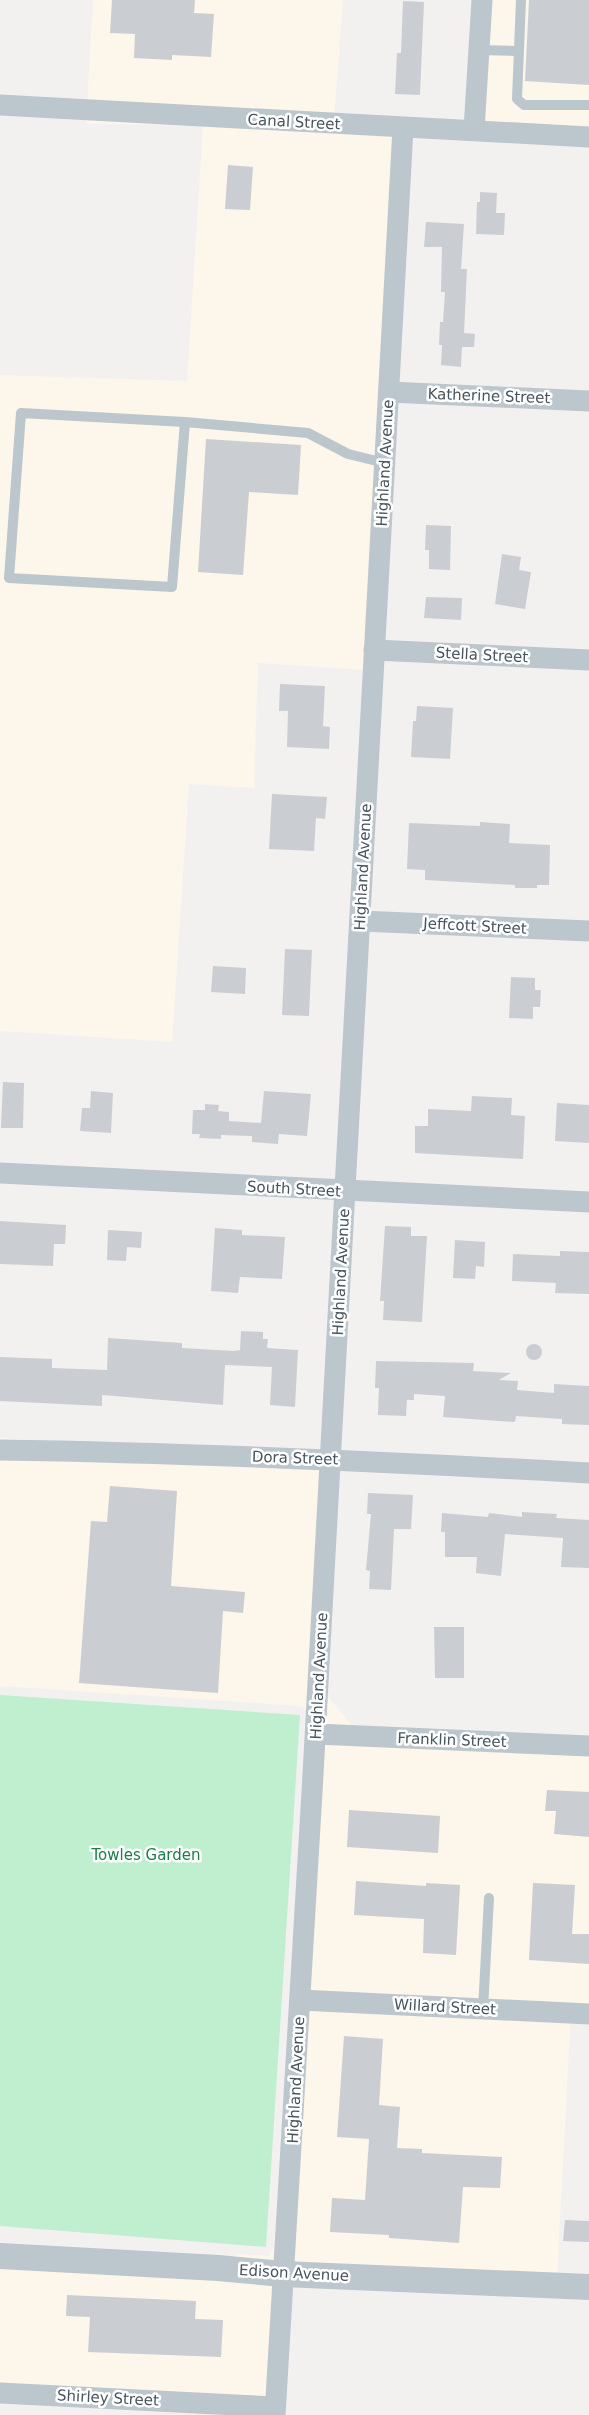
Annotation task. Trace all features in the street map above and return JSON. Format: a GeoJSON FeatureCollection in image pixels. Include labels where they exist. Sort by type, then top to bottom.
{"type":"FeatureCollection","features":[{"type":"Feature","properties":{"kind":"street"},"geometry":{"type":"LineString","coordinates":[[474,130],[482,0]]}},
{"type":"Feature","properties":{"kind":"street","name":"Canal Street"},"geometry":{"type":"LineString","coordinates":[[0,106],[589,137]]}},
{"type":"Feature","properties":{"kind":"street","name":"Highland Avenue"},"geometry":{"type":"LineString","coordinates":[[275,2411],[332,1459],[403,128]]}},
{"type":"Feature","properties":{"kind":"street","name":"Katherine Street"},"geometry":{"type":"LineString","coordinates":[[389,392],[589,401]]}},
{"type":"Feature","properties":{"kind":"street","name":"Stella Street"},"geometry":{"type":"LineString","coordinates":[[374,650],[589,660]]}},
{"type":"Feature","properties":{"kind":"street","name":"Jeffcott Street"},"geometry":{"type":"LineString","coordinates":[[361,921],[589,932]]}},
{"type":"Feature","properties":{"kind":"street","name":"South Street"},"geometry":{"type":"LineString","coordinates":[[0,1173],[589,1202]]}},
{"type":"Feature","properties":{"kind":"street","name":"Dora Street"},"geometry":{"type":"LineString","coordinates":[[0,1450],[332,1459],[589,1473]]}},
{"type":"Feature","properties":{"kind":"street","name":"Franklin Street"},"geometry":{"type":"LineString","coordinates":[[316,1734],[589,1746]]}},
{"type":"Feature","properties":{"kind":"street","name":"Willard Street"},"geometry":{"type":"LineString","coordinates":[[300,2000],[589,2014]]}},
{"type":"Feature","properties":{"kind":"street","name":"Edison Avenue"},"geometry":{"type":"LineString","coordinates":[[0,2256],[208,2267],[283,2274],[589,2287]]}},
{"type":"Feature","properties":{"kind":"street","name":"Shirley Street"},"geometry":{"type":"LineString","coordinates":[[0,2393],[275,2411]]}},
{"type":"Feature","properties":{"kind":"lane"},"geometry":{"type":"LineString","coordinates":[[520,0],[517,99],[524,105],[589,105]]}},
{"type":"Feature","properties":{"kind":"lane"},"geometry":{"type":"LineString","coordinates":[[479,50],[518,51]]}},
{"type":"Feature","properties":{"kind":"lane"},"geometry":{"type":"LineString","coordinates":[[185,422],[172,587],[8,578],[21,413],[185,422],[308,433],[348,454],[385,464]]}},
{"type":"Feature","properties":{"kind":"lane"},"geometry":{"type":"LineString","coordinates":[[483,2009],[489,1898]]}},
{"type":"Feature","properties":{"kind":"shaded area"},"geometry":{"type":"Polygon","coordinates":[[[93,0],[343,0],[334,121],[393,124],[364,670],[258,663],[254,788],[189,784],[172,1042],[0,1031],[0,375],[187,381],[203,125],[86,124],[93,0]]]}},
{"type":"Feature","properties":{"kind":"shaded area"},"geometry":{"type":"Polygon","coordinates":[[[474,0],[589,0],[589,135],[468,129],[474,0]]]}},
{"type":"Feature","properties":{"kind":"shaded area"},"geometry":{"type":"Polygon","coordinates":[[[0,1438],[325,1456],[313,1679],[358,1733],[589,1746],[589,2013],[571,2012],[557,2275],[233,2259],[238,2254],[268,2256],[274,2247],[307,1710],[300,1706],[0,1686],[0,1438]]]}},
{"type":"Feature","properties":{"kind":"shaded area"},"geometry":{"type":"Polygon","coordinates":[[[0,2267],[297,2285],[275,2305],[268,2415],[0,2400],[0,2267]]]}},
{"type":"Feature","properties":{"kind":"green space","name":"Towles Garden"},"geometry":{"type":"Polygon","coordinates":[[[0,1695],[300,1715],[266,2247],[0,2226],[0,1695]]]}},
{"type":"Feature","properties":{"kind":"building"},"geometry":{"type":"Polygon","coordinates":[[[112,0],[195,0],[194,13],[214,14],[211,57],[172,55],[172,60],[134,58],[135,34],[110,33],[112,0]]]}},
{"type":"Feature","properties":{"kind":"building"},"geometry":{"type":"Polygon","coordinates":[[[529,0],[589,0],[589,85],[525,81],[529,0]]]}},
{"type":"Feature","properties":{"kind":"building"},"geometry":{"type":"Polygon","coordinates":[[[403,1],[424,2],[420,95],[395,94],[397,53],[401,53],[403,1]]]}},
{"type":"Feature","properties":{"kind":"building"},"geometry":{"type":"Polygon","coordinates":[[[228,165],[253,167],[250,210],[225,209],[228,165]]]}},
{"type":"Feature","properties":{"kind":"building"},"geometry":{"type":"Polygon","coordinates":[[[480,192],[497,193],[496,213],[505,213],[504,235],[476,234],[477,202],[480,202],[480,192]]]}},
{"type":"Feature","properties":{"kind":"building"},"geometry":{"type":"Polygon","coordinates":[[[426,222],[464,224],[461,269],[467,269],[464,333],[475,334],[474,347],[462,347],[461,367],[441,365],[442,345],[439,345],[440,322],[443,322],[445,292],[441,292],[442,247],[424,247],[426,222]]]}},
{"type":"Feature","properties":{"kind":"building"},"geometry":{"type":"Polygon","coordinates":[[[206,439],[301,445],[298,495],[249,492],[243,575],[198,572],[206,439]]]}},
{"type":"Feature","properties":{"kind":"building"},"geometry":{"type":"Polygon","coordinates":[[[426,525],[451,526],[450,570],[429,569],[429,550],[425,550],[426,525]]]}},
{"type":"Feature","properties":{"kind":"building"},"geometry":{"type":"Polygon","coordinates":[[[502,554],[521,557],[519,570],[531,572],[525,609],[495,604],[502,554]]]}},
{"type":"Feature","properties":{"kind":"building"},"geometry":{"type":"Polygon","coordinates":[[[426,597],[462,598],[461,620],[424,618],[426,597]]]}},
{"type":"Feature","properties":{"kind":"building"},"geometry":{"type":"Polygon","coordinates":[[[280,684],[325,686],[323,726],[330,727],[329,749],[287,747],[288,711],[279,711],[280,684]]]}},
{"type":"Feature","properties":{"kind":"building"},"geometry":{"type":"Polygon","coordinates":[[[417,706],[453,708],[450,759],[411,757],[413,721],[416,721],[417,706]]]}},
{"type":"Feature","properties":{"kind":"building"},"geometry":{"type":"Polygon","coordinates":[[[272,794],[327,797],[325,819],[316,818],[314,851],[269,849],[272,794]]]}},
{"type":"Feature","properties":{"kind":"building"},"geometry":{"type":"Polygon","coordinates":[[[480,822],[510,824],[509,843],[550,845],[549,885],[537,885],[537,888],[515,888],[515,885],[425,880],[425,870],[407,869],[409,823],[480,826],[480,822]]]}},
{"type":"Feature","properties":{"kind":"building"},"geometry":{"type":"Polygon","coordinates":[[[285,949],[312,950],[309,1016],[282,1015],[285,949]]]}},
{"type":"Feature","properties":{"kind":"building"},"geometry":{"type":"Polygon","coordinates":[[[213,966],[246,968],[245,994],[211,992],[213,966]]]}},
{"type":"Feature","properties":{"kind":"building"},"geometry":{"type":"Polygon","coordinates":[[[511,977],[535,978],[535,990],[541,990],[540,1007],[533,1007],[533,1019],[509,1018],[511,977]]]}},
{"type":"Feature","properties":{"kind":"building"},"geometry":{"type":"Polygon","coordinates":[[[3,1082],[24,1083],[23,1128],[1,1128],[3,1082]]]}},
{"type":"Feature","properties":{"kind":"building"},"geometry":{"type":"Polygon","coordinates":[[[91,1091],[113,1093],[111,1133],[80,1131],[82,1108],[90,1108],[91,1091]]]}},
{"type":"Feature","properties":{"kind":"building"},"geometry":{"type":"Polygon","coordinates":[[[264,1091],[311,1094],[307,1136],[279,1134],[278,1144],[252,1142],[252,1136],[221,1135],[221,1139],[199,1138],[200,1134],[192,1134],[193,1110],[205,1110],[205,1104],[219,1105],[218,1111],[229,1112],[229,1121],[261,1123],[264,1091]]]}},
{"type":"Feature","properties":{"kind":"building"},"geometry":{"type":"Polygon","coordinates":[[[472,1096],[512,1098],[511,1115],[525,1116],[523,1159],[415,1153],[415,1126],[428,1126],[428,1109],[471,1111],[472,1096]]]}},
{"type":"Feature","properties":{"kind":"building"},"geometry":{"type":"Polygon","coordinates":[[[557,1103],[589,1105],[589,1143],[555,1141],[557,1103]]]}},
{"type":"Feature","properties":{"kind":"building"},"geometry":{"type":"Polygon","coordinates":[[[0,1221],[66,1225],[65,1244],[54,1244],[53,1266],[0,1264],[0,1221]]]}},
{"type":"Feature","properties":{"kind":"building"},"geometry":{"type":"Polygon","coordinates":[[[385,1226],[411,1227],[411,1236],[427,1236],[422,1322],[383,1320],[384,1301],[380,1301],[385,1226]]]}},
{"type":"Feature","properties":{"kind":"building"},"geometry":{"type":"Polygon","coordinates":[[[215,1228],[242,1230],[242,1235],[285,1237],[282,1279],[240,1277],[238,1293],[211,1291],[215,1228]]]}},
{"type":"Feature","properties":{"kind":"building"},"geometry":{"type":"Polygon","coordinates":[[[108,1230],[142,1232],[141,1248],[127,1247],[126,1261],[107,1260],[108,1230]]]}},
{"type":"Feature","properties":{"kind":"building"},"geometry":{"type":"Polygon","coordinates":[[[455,1240],[485,1242],[484,1267],[476,1266],[475,1279],[453,1278],[455,1240]]]}},
{"type":"Feature","properties":{"kind":"building"},"geometry":{"type":"Polygon","coordinates":[[[560,1251],[589,1252],[589,1294],[555,1293],[556,1283],[512,1281],[513,1254],[560,1256],[560,1251]]]}},
{"type":"Feature","properties":{"kind":"building"},"geometry":{"type":"Polygon","coordinates":[[[241,1331],[263,1332],[263,1339],[268,1339],[267,1348],[298,1350],[295,1407],[270,1405],[272,1367],[225,1365],[223,1405],[102,1395],[102,1406],[0,1401],[0,1357],[52,1359],[52,1368],[107,1370],[108,1338],[182,1343],[182,1348],[234,1351],[240,1350],[241,1331]]]}},
{"type":"Feature","properties":{"kind":"building"},"geometry":{"type":"Polygon","coordinates":[[[534,1344],[540,1346],[542,1352],[540,1358],[534,1360],[528,1358],[526,1352],[528,1346],[534,1344]]]}},
{"type":"Feature","properties":{"kind":"building"},"geometry":{"type":"Polygon","coordinates":[[[376,1361],[474,1363],[473,1371],[511,1373],[499,1380],[518,1381],[517,1390],[554,1393],[554,1384],[589,1386],[589,1425],[562,1424],[562,1419],[516,1416],[515,1422],[443,1417],[445,1396],[414,1394],[414,1400],[407,1400],[406,1416],[378,1415],[379,1388],[375,1388],[376,1361]]]}},
{"type":"Feature","properties":{"kind":"building"},"geometry":{"type":"Polygon","coordinates":[[[110,1486],[177,1491],[171,1586],[245,1592],[243,1613],[223,1611],[218,1693],[79,1683],[91,1521],[107,1522],[110,1486]]]}},
{"type":"Feature","properties":{"kind":"building"},"geometry":{"type":"Polygon","coordinates":[[[368,1493],[413,1495],[411,1529],[394,1529],[391,1590],[369,1589],[370,1571],[366,1570],[371,1514],[367,1514],[368,1493]]]}},
{"type":"Feature","properties":{"kind":"building"},"geometry":{"type":"Polygon","coordinates":[[[522,1512],[557,1514],[556,1518],[589,1520],[589,1568],[561,1567],[563,1538],[505,1534],[501,1576],[476,1573],[477,1557],[445,1557],[445,1532],[441,1532],[442,1513],[488,1517],[489,1513],[522,1517],[522,1512]]]}},
{"type":"Feature","properties":{"kind":"building"},"geometry":{"type":"Polygon","coordinates":[[[434,1627],[464,1627],[464,1678],[435,1678],[434,1627]]]}},
{"type":"Feature","properties":{"kind":"building"},"geometry":{"type":"Polygon","coordinates":[[[547,1790],[589,1792],[589,1837],[554,1834],[556,1811],[545,1811],[547,1790]]]}},
{"type":"Feature","properties":{"kind":"building"},"geometry":{"type":"Polygon","coordinates":[[[349,1810],[440,1816],[438,1853],[347,1847],[349,1810]]]}},
{"type":"Feature","properties":{"kind":"building"},"geometry":{"type":"Polygon","coordinates":[[[356,1881],[426,1886],[426,1883],[460,1885],[456,1955],[423,1953],[424,1919],[354,1915],[356,1881]]]}},
{"type":"Feature","properties":{"kind":"building"},"geometry":{"type":"Polygon","coordinates":[[[533,1883],[575,1885],[572,1934],[589,1934],[589,1964],[529,1960],[533,1883]]]}},
{"type":"Feature","properties":{"kind":"building"},"geometry":{"type":"Polygon","coordinates":[[[344,2036],[383,2039],[379,2105],[400,2107],[397,2148],[422,2149],[422,2153],[502,2157],[500,2188],[463,2187],[459,2243],[389,2238],[389,2235],[330,2232],[332,2198],[365,2200],[369,2139],[337,2137],[344,2036]]]}},
{"type":"Feature","properties":{"kind":"building"},"geometry":{"type":"Polygon","coordinates":[[[565,2220],[589,2221],[589,2242],[563,2241],[565,2220]]]}},
{"type":"Feature","properties":{"kind":"building"},"geometry":{"type":"Polygon","coordinates":[[[67,2295],[196,2301],[195,2319],[223,2320],[221,2357],[88,2352],[90,2317],[66,2316],[67,2295]]]}}]}
